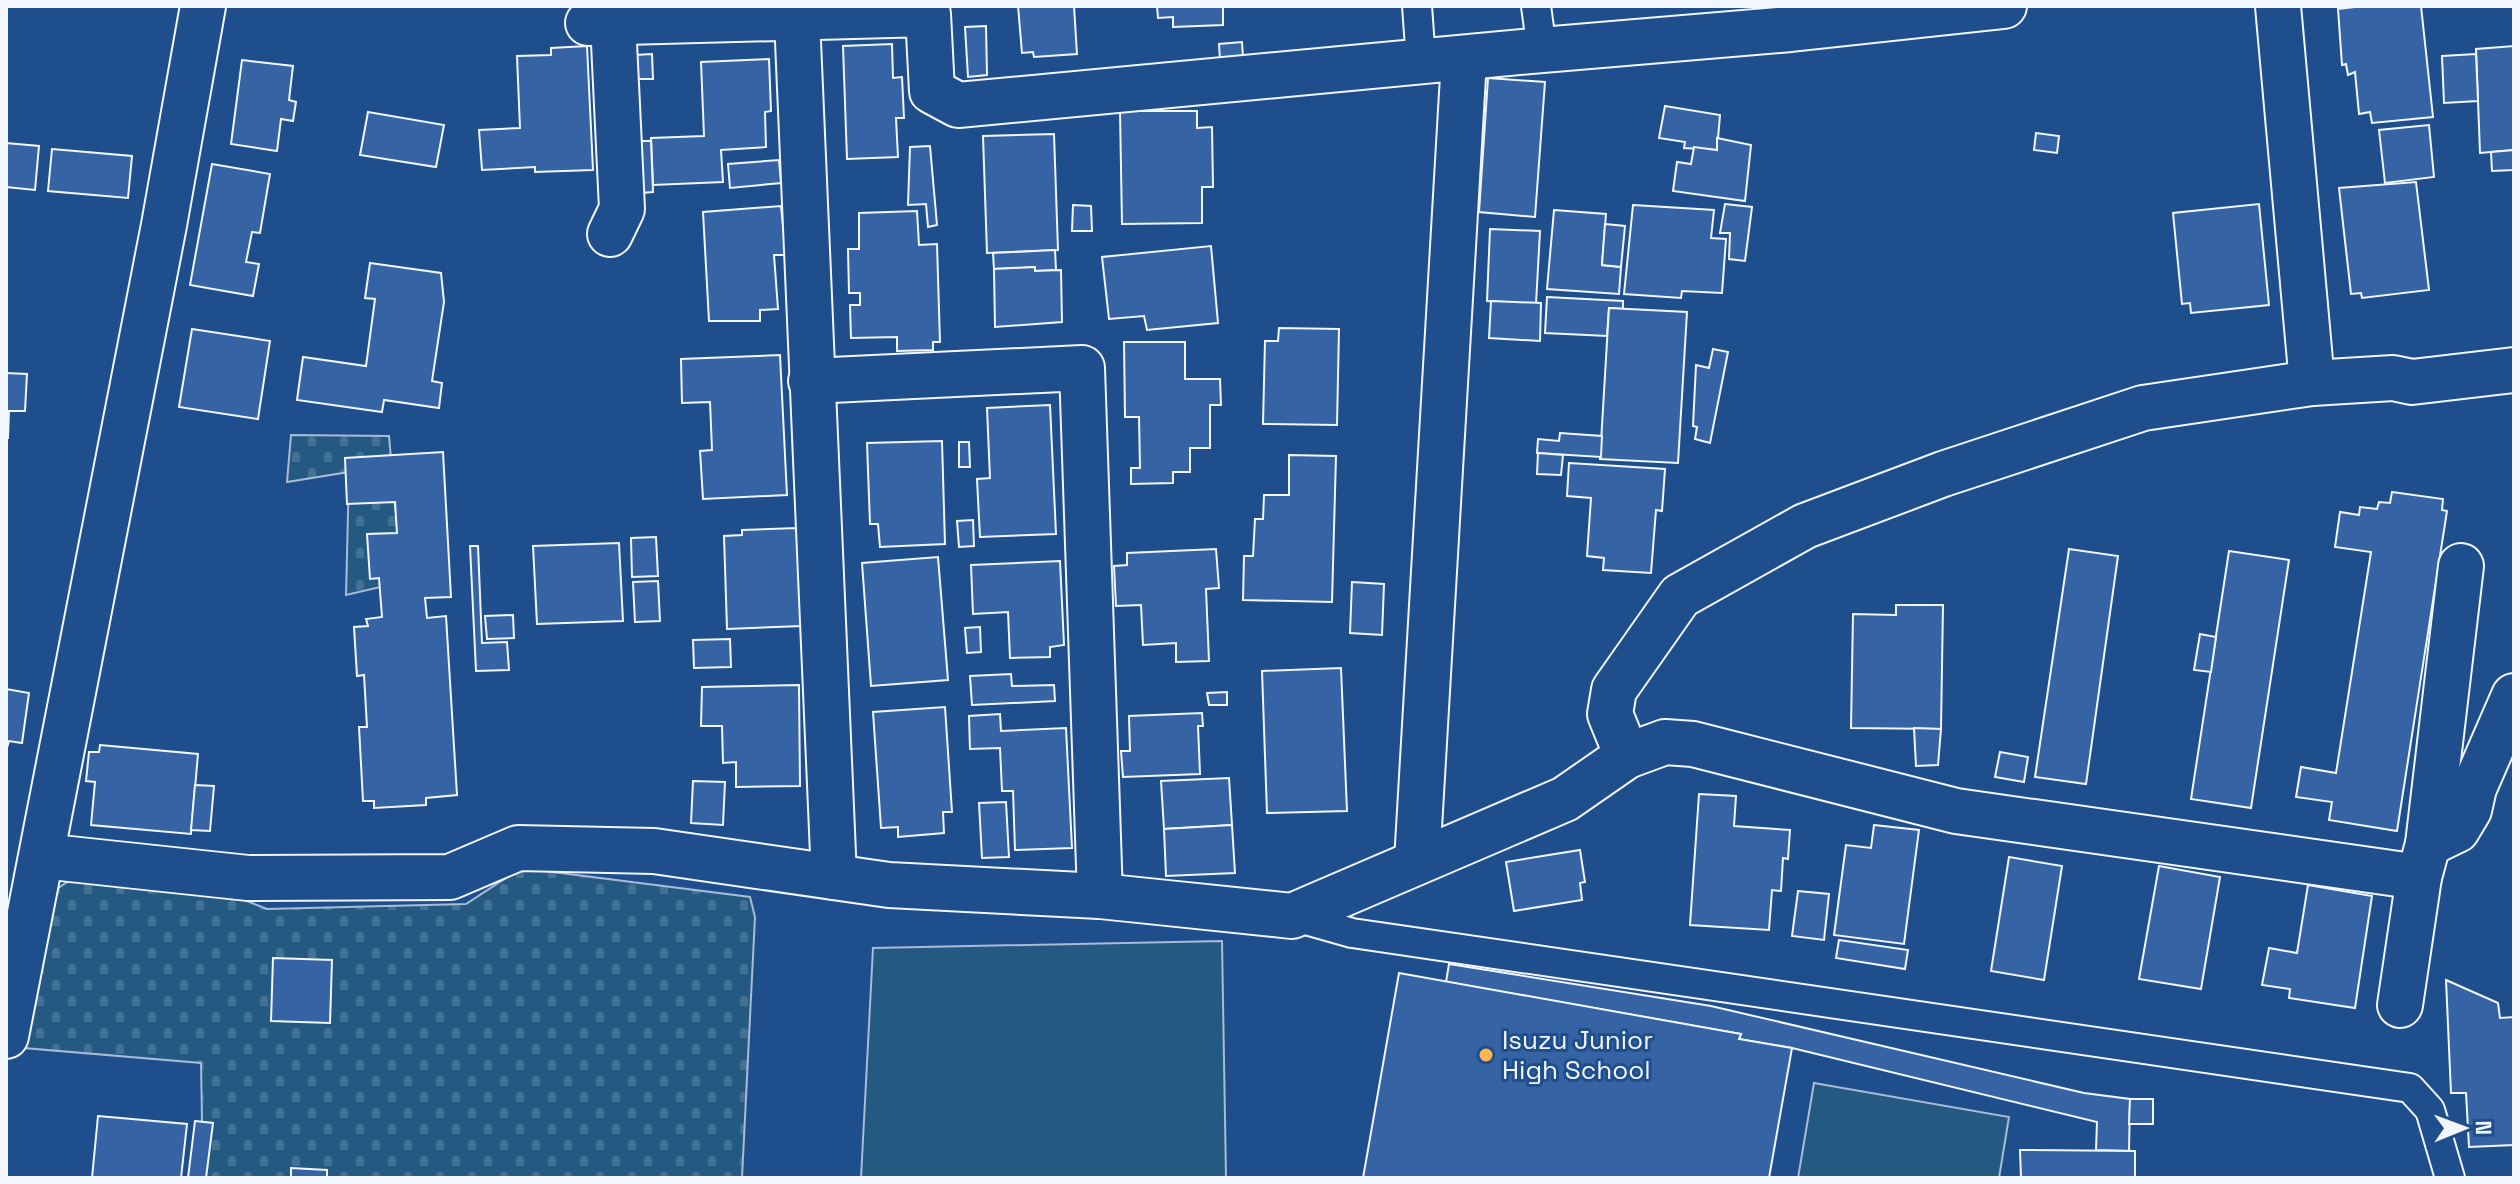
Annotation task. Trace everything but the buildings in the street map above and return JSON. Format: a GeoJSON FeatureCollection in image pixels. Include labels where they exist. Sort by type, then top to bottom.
{"type":"FeatureCollection","features":[{"type":"Feature","properties":{"kind":"street"},"geometry":{"type":"LineString","coordinates":[[6,1036],[161,240],[203,6]]}},
{"type":"Feature","properties":{"kind":"street"},"geometry":{"type":"LineString","coordinates":[[610,234],[622,209],[600,23],[928,14],[932,91],[958,105],[1791,29],[2004,6]]}},
{"type":"Feature","properties":{"kind":"street"},"geometry":{"type":"LineString","coordinates":[[2278,6],[2312,383]]}},
{"type":"Feature","properties":{"kind":"street"},"geometry":{"type":"LineString","coordinates":[[797,18],[834,877]]}},
{"type":"Feature","properties":{"kind":"street"},"geometry":{"type":"LineString","coordinates":[[1417,862],[1464,59]]}},
{"type":"Feature","properties":{"kind":"street"},"geometry":{"type":"LineString","coordinates":[[811,381],[1082,368],[1100,896]]}},
{"type":"Feature","properties":{"kind":"street"},"geometry":{"type":"LineString","coordinates":[[1627,756],[1610,714],[1614,690],[1680,596],[1805,526],[1943,474],[2143,408],[2312,383],[2393,378],[2412,382],[2514,370]]}},
{"type":"Feature","properties":{"kind":"street"},"geometry":{"type":"LineString","coordinates":[[2400,1005],[2424,861],[2461,566]]}},
{"type":"Feature","properties":{"kind":"street"},"geometry":{"type":"LineString","coordinates":[[42,856],[248,878],[450,877],[518,848],[654,851],[889,885],[1100,896],[1292,916],[1565,799],[1627,756],[1665,742],[1693,744],[1956,811],[2424,861],[2457,830],[2469,810],[2474,788],[2514,696]]}},
{"type":"Feature","properties":{"kind":"lane"},"geometry":{"type":"LineString","coordinates":[[1417,6],[1421,61]]}},
{"type":"Feature","properties":{"kind":"lane"},"geometry":{"type":"LineString","coordinates":[[1536,6],[1542,50]]}},
{"type":"Feature","properties":{"kind":"lane"},"geometry":{"type":"LineString","coordinates":[[1292,916],[1352,933],[2410,1088],[2430,1110],[2450,1178]]}},
{"type":"Feature","properties":{"kind":"green space"},"geometry":{"type":"Polygon","coordinates":[[[291,435],[389,436],[402,582],[346,595],[349,472],[287,482],[291,435]]]}},
{"type":"Feature","properties":{"kind":"green space"},"geometry":{"type":"Polygon","coordinates":[[[521,868],[750,897],[755,917],[742,1178],[203,1178],[201,1063],[24,1048],[54,891],[70,880],[237,897],[267,909],[466,904],[521,868]]]}},
{"type":"Feature","properties":{"kind":"green space"},"geometry":{"type":"Polygon","coordinates":[[[1222,941],[1226,1178],[861,1178],[873,948],[1222,941]]]}},
{"type":"Feature","properties":{"kind":"green space"},"geometry":{"type":"Polygon","coordinates":[[[1814,1083],[2009,1117],[1999,1178],[1798,1178],[1814,1083]]]}},
{"type":"Feature","properties":{"kind":"place","name":"Isuzu Junior High School"},"geometry":{"type":"Point","coordinates":[1486,1055]}}]}
